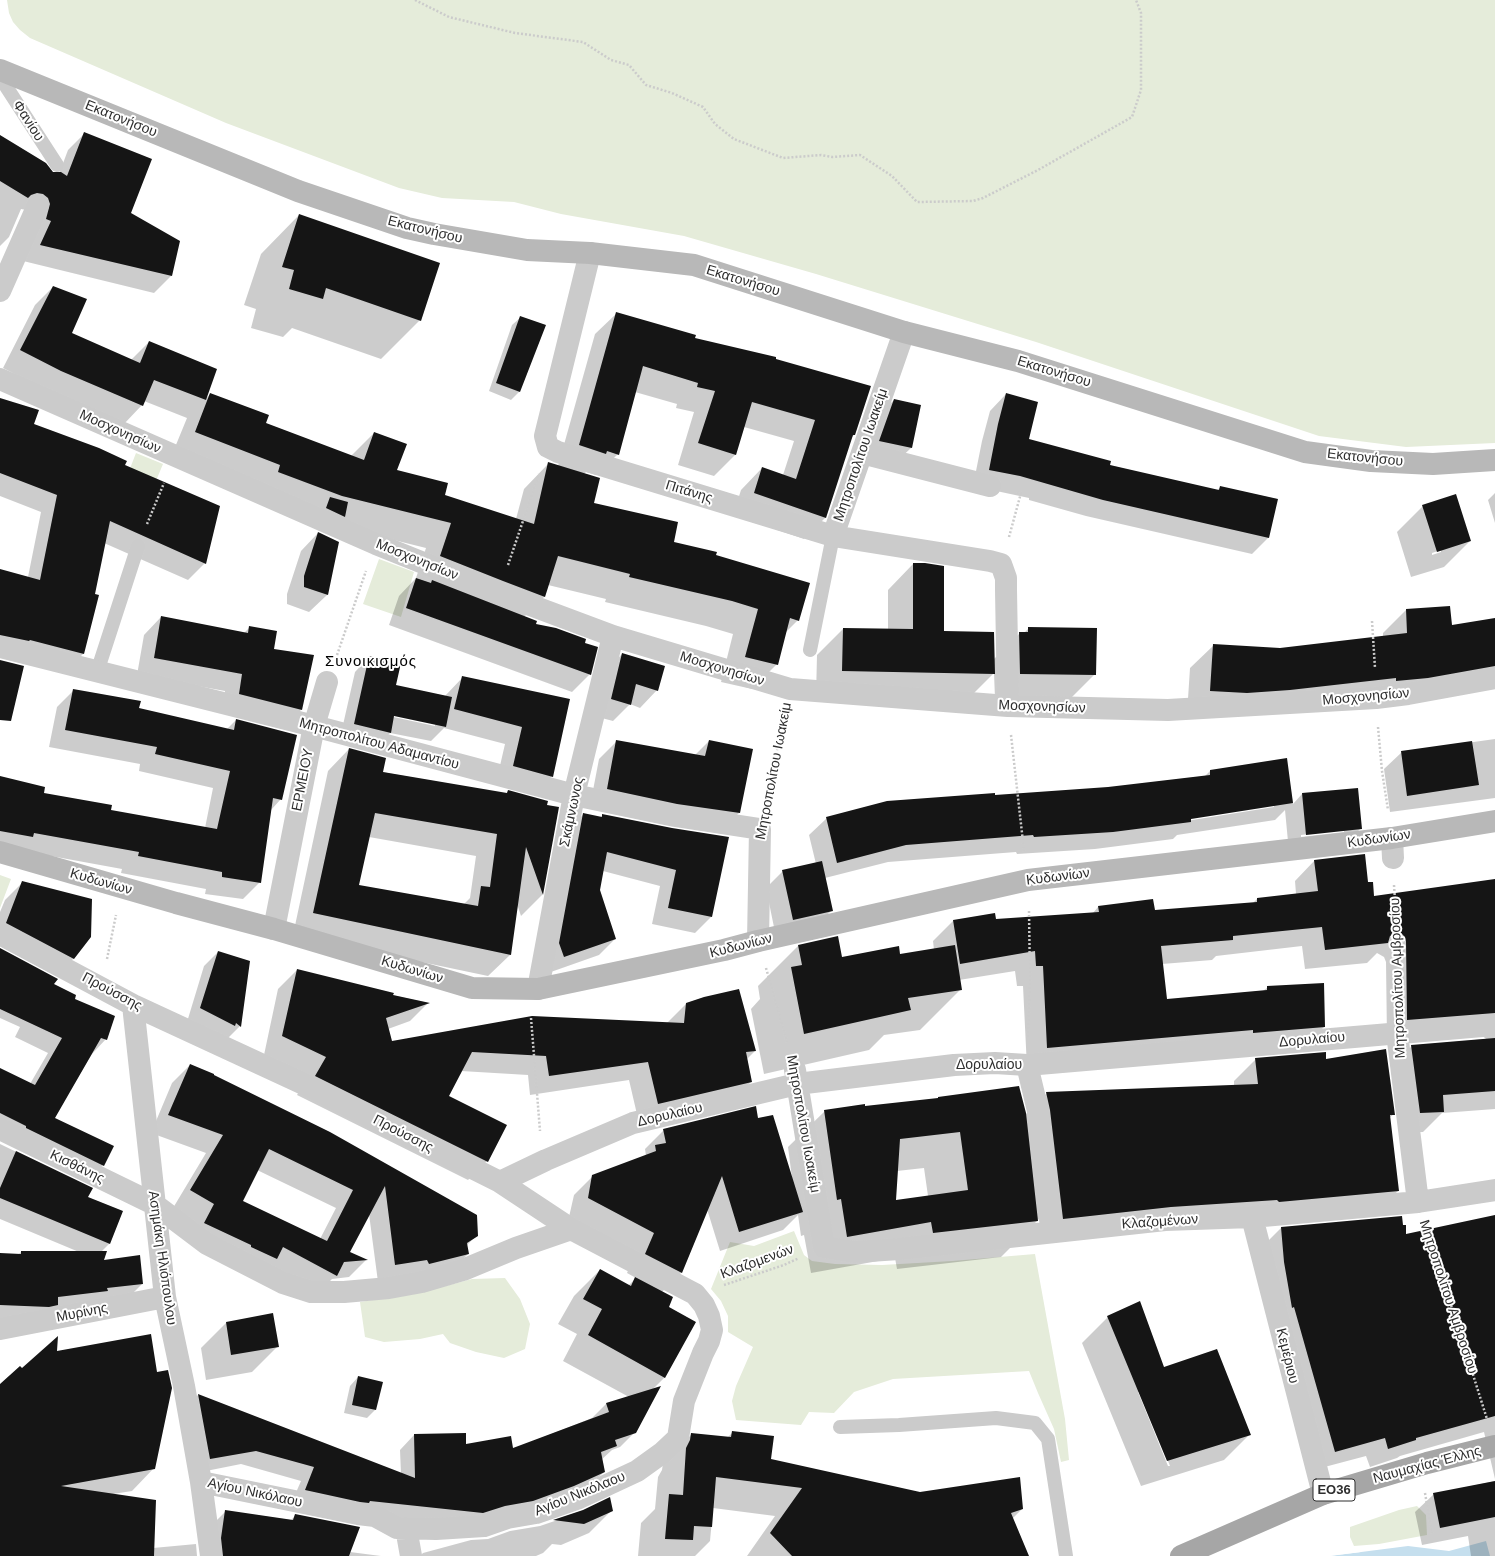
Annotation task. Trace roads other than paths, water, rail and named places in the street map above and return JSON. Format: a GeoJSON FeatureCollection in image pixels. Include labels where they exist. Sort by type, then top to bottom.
{"type":"FeatureCollection","features":[{"type":"Feature","properties":{"kind":"main road","name":"Ναυμαχίας Έλλης"},"geometry":{"type":"LineString","coordinates":[[1181,1556],[1322,1494],[1427,1463],[1495,1446]]}},
{"type":"Feature","properties":{"kind":"street","name":"Εκατονήσου"},"geometry":{"type":"LineString","coordinates":[[0,70],[298,191],[407,228],[448,237],[526,250],[590,253],[694,266],[904,332],[1018,360],[1305,452],[1371,461],[1433,464],[1495,460]]}},
{"type":"Feature","properties":{"kind":"street"},"geometry":{"type":"LineString","coordinates":[[0,291],[38,205]]}},
{"type":"Feature","properties":{"kind":"street","name":"Πιτάνης"},"geometry":{"type":"LineString","coordinates":[[590,253],[545,436],[548,447],[558,452],[833,536],[1001,564],[1006,578],[1008,706]]}},
{"type":"Feature","properties":{"kind":"street","name":"Μητροπολίτου Ιωακείμ"},"geometry":{"type":"LineString","coordinates":[[833,536],[904,332]]}},
{"type":"Feature","properties":{"kind":"street","name":"Μοσχονησίων"},"geometry":{"type":"LineString","coordinates":[[0,379],[376,544],[498,593],[614,636],[790,689],[1008,706],[1168,710],[1376,698],[1408,694],[1495,678]]}},
{"type":"Feature","properties":{"kind":"street"},"geometry":{"type":"LineString","coordinates":[[862,453],[990,486]]}},
{"type":"Feature","properties":{"kind":"street","name":"Σκάμνωνος"},"geometry":{"type":"LineString","coordinates":[[538,989],[574,795],[614,636]]}},
{"type":"Feature","properties":{"kind":"street","name":"Μητροπολίτου Αδαμαντίου"},"geometry":{"type":"LineString","coordinates":[[0,647],[314,726],[574,795],[676,816],[760,829]]}},
{"type":"Feature","properties":{"kind":"street","name":"ΕΡΜΕΙΟΥ"},"geometry":{"type":"LineString","coordinates":[[274,929],[314,726],[327,682]]}},
{"type":"Feature","properties":{"kind":"street","name":"Κυδωνίων"},"geometry":{"type":"LineString","coordinates":[[0,852],[176,903],[274,929],[472,988],[538,989],[724,950],[1028,880],[1392,848],[1495,821]]}},
{"type":"Feature","properties":{"kind":"street","name":"Μητροπολίτου Ιωακείμ"},"geometry":{"type":"LineString","coordinates":[[758,941],[760,829]]}},
{"type":"Feature","properties":{"kind":"street","name":"Προύσσης"},"geometry":{"type":"LineString","coordinates":[[0,934],[102,987],[133,1005],[308,1086],[500,1182],[571,1228],[695,1294],[704,1305],[709,1316],[712,1330],[710,1341],[703,1353],[684,1401]]}},
{"type":"Feature","properties":{"kind":"street","name":"Ασημάκη Ηλιόπουλου"},"geometry":{"type":"LineString","coordinates":[[133,1005],[164,1297],[184,1386],[201,1482],[211,1556]]}},
{"type":"Feature","properties":{"kind":"street","name":"Δορυλαίου"},"geometry":{"type":"LineString","coordinates":[[500,1182],[546,1160],[633,1123],[796,1077],[954,1065],[995,1063],[1027,1065],[1495,1025]]}},
{"type":"Feature","properties":{"kind":"street","name":"Μητροπολίτου Αμβροσίου"},"geometry":{"type":"LineString","coordinates":[[1397,1033],[1418,1202]]}},
{"type":"Feature","properties":{"kind":"street"},"geometry":{"type":"LineString","coordinates":[[1027,1065],[1038,1111],[1052,1232]]}},
{"type":"Feature","properties":{"kind":"street","name":"Μητροπολίτου Ιωακείμ"},"geometry":{"type":"LineString","coordinates":[[796,1077],[824,1247]]}},
{"type":"Feature","properties":{"kind":"street","name":"Κισθάνης"},"geometry":{"type":"LineString","coordinates":[[0,1129],[154,1204],[207,1244],[283,1283],[311,1292],[344,1292],[389,1288],[422,1282],[463,1270],[516,1248],[571,1228]]}},
{"type":"Feature","properties":{"kind":"street","name":"Κλαζομένων"},"geometry":{"type":"LineString","coordinates":[[824,1247],[854,1252],[899,1249],[1165,1220],[1252,1218],[1418,1202],[1495,1190]]}},
{"type":"Feature","properties":{"kind":"street","name":"Κεμέριου"},"geometry":{"type":"LineString","coordinates":[[1252,1218],[1322,1494]]}},
{"type":"Feature","properties":{"kind":"street","name":"Μυρίνης"},"geometry":{"type":"LineString","coordinates":[[0,1329],[164,1297]]}},
{"type":"Feature","properties":{"kind":"street","name":"Αγίου Νικόλαου"},"geometry":{"type":"LineString","coordinates":[[201,1482],[358,1514],[375,1516],[397,1528],[436,1529],[484,1526],[507,1518],[536,1513],[579,1498],[637,1472],[662,1453],[678,1438],[684,1401]]}},
{"type":"Feature","properties":{"kind":"street"},"geometry":{"type":"LineString","coordinates":[[406,1528],[411,1556]]}},
{"type":"Feature","properties":{"kind":"lane","name":"Φανίου"},"geometry":{"type":"LineString","coordinates":[[0,78],[57,165]]}},
{"type":"Feature","properties":{"kind":"lane","name":"Μητροπολίτου Ιωακείμ"},"geometry":{"type":"LineString","coordinates":[[810,650],[833,536]]}},
{"type":"Feature","properties":{"kind":"lane"},"geometry":{"type":"LineString","coordinates":[[97,672],[138,546]]}},
{"type":"Feature","properties":{"kind":"lane","name":"Μητροπολίτου Αμβροσίου"},"geometry":{"type":"LineString","coordinates":[[1397,941],[1397,1033]]}},
{"type":"Feature","properties":{"kind":"lane"},"geometry":{"type":"LineString","coordinates":[[840,1426],[899,1425],[996,1418],[1035,1423],[1048,1439],[1066,1556]]}},
{"type":"Feature","properties":{"kind":"water"},"geometry":{"type":"Polygon","coordinates":[[[1486,1541],[1490,1556],[1330,1556],[1408,1546],[1449,1551],[1486,1541]]]}},
{"type":"Feature","properties":{"kind":"district","name":"Συνοικισμός"},"geometry":{"type":"Point","coordinates":[371,662]}}]}
